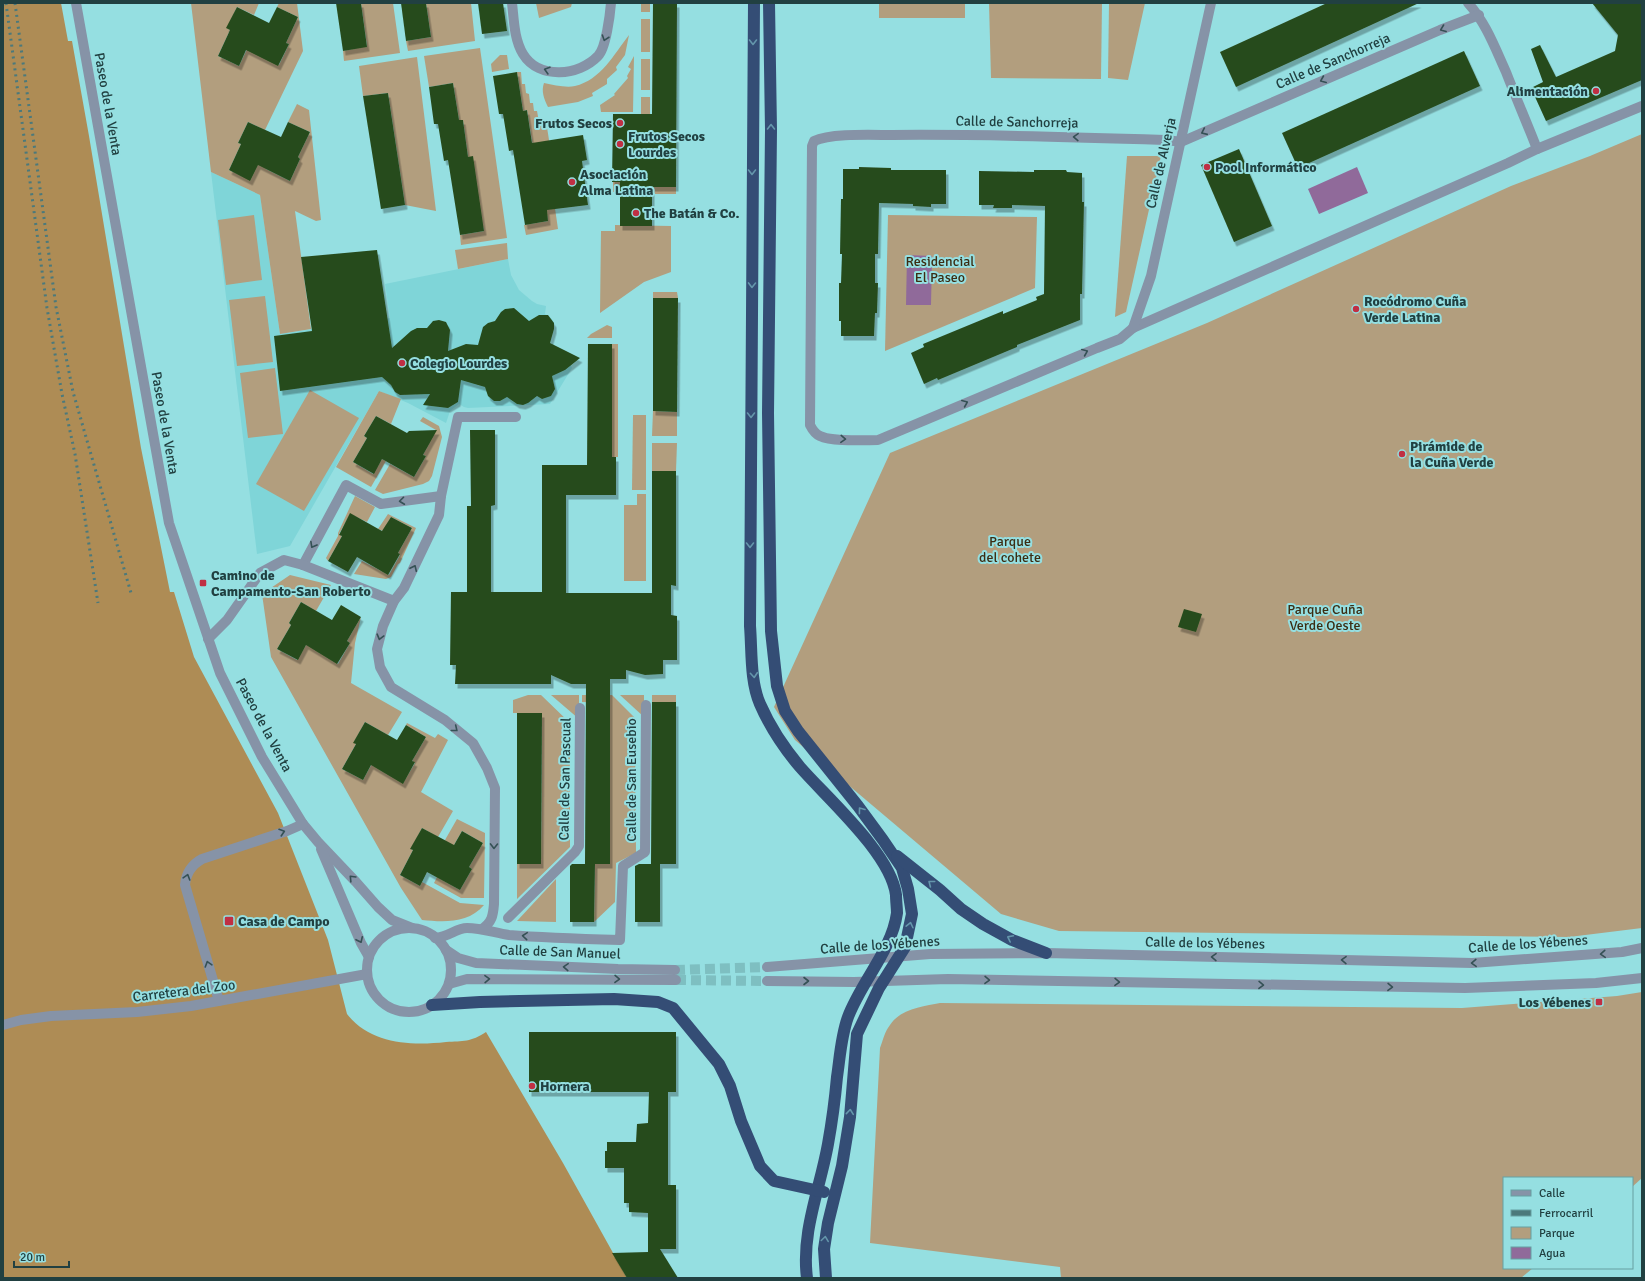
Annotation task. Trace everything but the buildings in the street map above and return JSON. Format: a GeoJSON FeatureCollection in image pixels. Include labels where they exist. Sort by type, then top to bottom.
{"type":"FeatureCollection","features":[{"type":"Feature","properties":{"kind":"highway"},"geometry":{"type":"LineString","coordinates":[[754,3],[750,626],[754,680],[759,702],[779,740],[801,768],[876,851],[888,872],[895,893],[897,913],[891,934],[847,1018],[828,1145],[808,1232],[805,1262],[807,1278]]}},
{"type":"Feature","properties":{"kind":"highway"},"geometry":{"type":"LineString","coordinates":[[769,3],[771,130],[768,413],[771,631],[777,686],[785,711],[798,731],[849,794],[902,868],[908,889],[912,914],[905,947],[884,981],[858,1034],[848,1131],[842,1166],[828,1223],[824,1249],[826,1278]]}},
{"type":"Feature","properties":{"kind":"highway"},"geometry":{"type":"LineString","coordinates":[[891,851],[940,890],[961,909],[1012,940],[1046,953]]}},
{"type":"Feature","properties":{"kind":"highway"},"geometry":{"type":"LineString","coordinates":[[435,1003],[614,999],[658,1002],[673,1008],[719,1064],[730,1086],[741,1121],[760,1166],[774,1181],[818,1187],[835,1193]]}},
{"type":"Feature","properties":{"kind":"street","name":"Paseo de la Venta"},"geometry":{"type":"LineString","coordinates":[[76,3],[169,523],[220,673],[262,757],[303,824],[318,842]]}},
{"type":"Feature","properties":{"kind":"street"},"geometry":{"type":"LineString","coordinates":[[512,3],[517,40],[523,55],[534,66],[548,72],[567,72],[584,66],[599,55],[609,27],[611,3]]}},
{"type":"Feature","properties":{"kind":"street","name":"Calle de Alverja"},"geometry":{"type":"LineString","coordinates":[[1133,328],[1151,276],[1211,3]]}},
{"type":"Feature","properties":{"kind":"street"},"geometry":{"type":"LineString","coordinates":[[1468,3],[1479,15],[1492,39],[1537,149]]}},
{"type":"Feature","properties":{"kind":"street","name":"Calle de Sanchorreja"},"geometry":{"type":"LineString","coordinates":[[1133,328],[1120,339],[878,440],[841,440],[821,437],[813,431],[810,424],[812,146],[814,141],[820,138],[856,136],[963,134],[1166,140],[1181,142],[1440,30],[1479,15]]}},
{"type":"Feature","properties":{"kind":"street"},"geometry":{"type":"LineString","coordinates":[[1133,328],[1508,164],[1537,149],[1642,106]]}},
{"type":"Feature","properties":{"kind":"street"},"geometry":{"type":"LineString","coordinates":[[435,938],[449,935],[455,931],[465,928],[482,929],[493,917],[495,788],[487,768],[473,743],[445,720],[391,687],[380,668],[377,649],[383,626],[394,601],[404,588],[439,515],[441,496],[458,417],[516,417]]}},
{"type":"Feature","properties":{"kind":"street"},"geometry":{"type":"LineString","coordinates":[[303,565],[346,485],[381,504],[441,496]]}},
{"type":"Feature","properties":{"kind":"street"},"geometry":{"type":"LineString","coordinates":[[208,639],[227,620],[260,573],[284,560],[303,565],[394,601]]}},
{"type":"Feature","properties":{"kind":"street","name":"Calle de San Eusebio"},"geometry":{"type":"LineString","coordinates":[[482,929],[504,934],[554,939],[620,940],[623,866],[645,852],[646,705]]}},
{"type":"Feature","properties":{"kind":"street","name":"Calle de San Pascual"},"geometry":{"type":"LineString","coordinates":[[508,918],[575,852],[579,846],[580,708]]}},
{"type":"Feature","properties":{"kind":"street"},"geometry":{"type":"LineString","coordinates":[[219,1001],[185,885],[186,877],[194,863],[202,859],[287,831],[303,824]]}},
{"type":"Feature","properties":{"kind":"street"},"geometry":{"type":"LineString","coordinates":[[318,842],[378,907],[392,920],[424,931],[435,938],[446,950],[451,967],[449,984],[435,1003],[415,1012],[405,1012],[394,1010],[385,1006],[378,999],[372,991],[367,974],[369,957],[377,943],[387,934],[399,929],[412,928]]}},
{"type":"Feature","properties":{"kind":"street"},"geometry":{"type":"LineString","coordinates":[[318,842],[361,943],[369,957]]}},
{"type":"Feature","properties":{"kind":"street","name":"Calle de los Yébenes"},"geometry":{"type":"LineString","coordinates":[[767,967],[930,954],[1046,953],[1472,963],[1622,952],[1642,948]]}},
{"type":"Feature","properties":{"kind":"street","name":"Calle de San Manuel"},"geometry":{"type":"LineString","coordinates":[[446,950],[458,958],[476,963],[675,970]]}},
{"type":"Feature","properties":{"kind":"street","name":"Carretera del Zoo"},"geometry":{"type":"LineString","coordinates":[[3,1025],[21,1020],[51,1016],[137,1012],[219,1001],[367,974]]}},
{"type":"Feature","properties":{"kind":"street"},"geometry":{"type":"LineString","coordinates":[[767,981],[865,982],[948,979],[1465,988],[1596,983],[1642,978]]}},
{"type":"Feature","properties":{"kind":"street","name":"Calle de San Manuel"},"geometry":{"type":"LineString","coordinates":[[449,984],[467,979],[676,980]]}},
{"type":"Feature","properties":{"kind":"shaded area","name":"Casa de Campo"},"geometry":{"type":"Polygon","coordinates":[[[3,3],[61,3],[68,41],[72,41],[141,448],[170,592],[174,592],[194,657],[278,813],[328,940],[347,1014],[356,1024],[367,1032],[392,1041],[405,1043],[419,1044],[462,1041],[476,1038],[486,1032],[563,1163],[627,1278],[3,1278],[3,3]]]}},
{"type":"Feature","properties":{"kind":"shaded area","name":"Colegio Lourdes"},"geometry":{"type":"Polygon","coordinates":[[[211,172],[260,195],[280,334],[390,318],[385,284],[508,259],[511,275],[519,290],[537,304],[546,306],[545,314],[551,318],[554,323],[543,341],[558,349],[566,351],[569,355],[572,368],[550,404],[468,408],[459,404],[450,411],[446,423],[408,403],[379,391],[290,546],[257,554],[211,172]]]}},
{"type":"Feature","properties":{"kind":"green space"},"geometry":{"type":"Polygon","coordinates":[[[191,3],[259,3],[254,15],[237,7],[227,28],[230,30],[218,56],[239,66],[249,45],[279,65],[289,44],[286,43],[298,17],[277,7],[279,3],[297,3],[303,51],[265,130],[248,122],[238,143],[241,144],[229,170],[250,180],[260,160],[266,169],[290,181],[300,159],[298,157],[310,132],[288,122],[297,104],[309,110],[321,220],[316,221],[295,211],[311,329],[280,334],[260,195],[211,172],[191,3]]]}},
{"type":"Feature","properties":{"kind":"green space"},"geometry":{"type":"Polygon","coordinates":[[[361,3],[393,3],[400,53],[344,61],[343,51],[367,46],[361,3]]]}},
{"type":"Feature","properties":{"kind":"green space"},"geometry":{"type":"Polygon","coordinates":[[[426,3],[471,3],[475,41],[408,51],[406,41],[431,37],[426,3]]]}},
{"type":"Feature","properties":{"kind":"green space"},"geometry":{"type":"Polygon","coordinates":[[[536,3],[572,3],[571,7],[539,18],[536,3]]]}},
{"type":"Feature","properties":{"kind":"green space"},"geometry":{"type":"Polygon","coordinates":[[[641,3],[650,3],[650,12],[641,12],[641,3]]]}},
{"type":"Feature","properties":{"kind":"green space"},"geometry":{"type":"Polygon","coordinates":[[[879,3],[965,3],[965,18],[879,18],[879,3]]]}},
{"type":"Feature","properties":{"kind":"green space"},"geometry":{"type":"Polygon","coordinates":[[[989,3],[1102,3],[1101,79],[991,78],[989,3]]]}},
{"type":"Feature","properties":{"kind":"green space"},"geometry":{"type":"Polygon","coordinates":[[[1109,3],[1145,3],[1128,80],[1108,78],[1109,3]]]}},
{"type":"Feature","properties":{"kind":"green space"},"geometry":{"type":"Polygon","coordinates":[[[641,19],[650,19],[650,52],[641,52],[641,19]]]}},
{"type":"Feature","properties":{"kind":"green space"},"geometry":{"type":"Polygon","coordinates":[[[629,35],[625,55],[616,67],[617,70],[607,79],[607,84],[592,93],[593,96],[578,102],[548,107],[543,95],[544,83],[568,87],[584,83],[600,72],[629,35]]]}},
{"type":"Feature","properties":{"kind":"green space"},"geometry":{"type":"Polygon","coordinates":[[[480,48],[507,238],[461,245],[460,235],[484,231],[468,157],[463,120],[459,120],[453,83],[429,87],[424,56],[480,48]]]}},
{"type":"Feature","properties":{"kind":"green space"},"geometry":{"type":"Polygon","coordinates":[[[500,55],[507,55],[509,69],[492,72],[491,64],[500,55]]]}},
{"type":"Feature","properties":{"kind":"green space"},"geometry":{"type":"Polygon","coordinates":[[[634,56],[633,112],[601,112],[600,105],[615,95],[614,94],[628,78],[627,76],[631,69],[628,67],[634,56]]]}},
{"type":"Feature","properties":{"kind":"green space"},"geometry":{"type":"Polygon","coordinates":[[[417,57],[436,211],[405,205],[388,93],[363,96],[359,66],[417,57]]]}},
{"type":"Feature","properties":{"kind":"green space"},"geometry":{"type":"Polygon","coordinates":[[[641,59],[650,59],[650,90],[641,90],[641,59]]]}},
{"type":"Feature","properties":{"kind":"green space"},"geometry":{"type":"Polygon","coordinates":[[[517,72],[521,72],[522,84],[525,84],[526,93],[529,94],[530,103],[533,103],[534,111],[537,111],[539,122],[546,121],[552,159],[548,160],[558,229],[526,235],[524,225],[548,221],[537,146],[533,147],[527,110],[523,111],[517,72]]]}},
{"type":"Feature","properties":{"kind":"green space"},"geometry":{"type":"Polygon","coordinates":[[[641,97],[650,97],[650,128],[641,128],[641,97]]]}},
{"type":"Feature","properties":{"kind":"green space","name":"Parque Cuña Verde Oeste"},"geometry":{"type":"Polygon","coordinates":[[[1642,134],[1642,928],[1569,937],[1059,931],[1001,914],[795,740],[774,707],[890,453],[1207,323],[1511,186],[1590,156],[1642,134]]]}},
{"type":"Feature","properties":{"kind":"green space"},"geometry":{"type":"Polygon","coordinates":[[[1127,156],[1161,156],[1126,312],[1115,317],[1127,156]]]}},
{"type":"Feature","properties":{"kind":"green space"},"geometry":{"type":"Polygon","coordinates":[[[613,182],[633,182],[633,192],[613,192],[613,182]]]}},
{"type":"Feature","properties":{"kind":"green space"},"geometry":{"type":"Polygon","coordinates":[[[652,187],[676,187],[676,194],[652,194],[652,187]]]}},
{"type":"Feature","properties":{"kind":"green space"},"geometry":{"type":"Polygon","coordinates":[[[254,215],[262,280],[226,285],[218,220],[254,215]]]}},
{"type":"Feature","properties":{"kind":"green space","name":"Residencial El Paseo"},"geometry":{"type":"Polygon","coordinates":[[[888,215],[1037,217],[1035,288],[885,351],[888,215]]]}},
{"type":"Feature","properties":{"kind":"green space"},"geometry":{"type":"Polygon","coordinates":[[[615,225],[671,226],[671,272],[644,282],[600,313],[601,231],[615,231],[615,225]]]}},
{"type":"Feature","properties":{"kind":"green space"},"geometry":{"type":"Polygon","coordinates":[[[507,243],[508,259],[458,269],[455,250],[507,243]]]}},
{"type":"Feature","properties":{"kind":"green space"},"geometry":{"type":"Polygon","coordinates":[[[653,292],[677,292],[678,298],[653,298],[653,292]]]}},
{"type":"Feature","properties":{"kind":"green space"},"geometry":{"type":"Polygon","coordinates":[[[265,296],[273,362],[237,366],[229,300],[265,296]]]}},
{"type":"Feature","properties":{"kind":"green space"},"geometry":{"type":"Polygon","coordinates":[[[607,325],[612,327],[612,338],[587,338],[591,334],[607,325]]]}},
{"type":"Feature","properties":{"kind":"green space"},"geometry":{"type":"Polygon","coordinates":[[[612,344],[618,344],[618,457],[612,457],[612,344]]]}},
{"type":"Feature","properties":{"kind":"green space"},"geometry":{"type":"Polygon","coordinates":[[[275,368],[283,434],[248,438],[240,373],[275,368]]]}},
{"type":"Feature","properties":{"kind":"green space"},"geometry":{"type":"Polygon","coordinates":[[[310,390],[359,418],[304,511],[256,484],[310,390]]]}},
{"type":"Feature","properties":{"kind":"green space"},"geometry":{"type":"Polygon","coordinates":[[[379,391],[401,399],[391,424],[376,416],[364,436],[367,438],[353,462],[373,474],[382,459],[386,461],[371,487],[336,467],[379,391]]]}},
{"type":"Feature","properties":{"kind":"green space"},"geometry":{"type":"Polygon","coordinates":[[[653,411],[677,412],[677,436],[652,436],[653,411]]]}},
{"type":"Feature","properties":{"kind":"green space"},"geometry":{"type":"Polygon","coordinates":[[[633,415],[646,415],[646,490],[632,490],[633,415]]]}},
{"type":"Feature","properties":{"kind":"green space"},"geometry":{"type":"Polygon","coordinates":[[[423,417],[439,426],[442,437],[432,476],[429,481],[423,484],[383,494],[375,490],[390,464],[414,477],[426,456],[423,455],[436,430],[420,421],[423,417]]]}},
{"type":"Feature","properties":{"kind":"green space"},"geometry":{"type":"Polygon","coordinates":[[[652,443],[677,443],[676,471],[652,471],[652,443]]]}},
{"type":"Feature","properties":{"kind":"green space"},"geometry":{"type":"Polygon","coordinates":[[[637,494],[646,494],[646,581],[624,581],[624,505],[637,505],[637,494]]]}},
{"type":"Feature","properties":{"kind":"green space"},"geometry":{"type":"Polygon","coordinates":[[[355,496],[375,507],[367,522],[350,514],[339,534],[342,536],[328,561],[326,558],[338,536],[355,496]]]}},
{"type":"Feature","properties":{"kind":"green space"},"geometry":{"type":"Polygon","coordinates":[[[388,514],[416,528],[400,563],[391,577],[386,579],[354,574],[362,561],[389,575],[400,555],[398,553],[412,528],[391,517],[383,531],[378,529],[388,514]]]}},
{"type":"Feature","properties":{"kind":"green space"},"geometry":{"type":"Polygon","coordinates":[[[290,575],[331,585],[316,611],[301,602],[289,623],[291,625],[277,649],[297,660],[309,640],[315,650],[338,664],[350,643],[347,641],[361,617],[355,643],[351,683],[402,712],[388,735],[365,722],[354,742],[356,744],[342,769],[363,780],[374,760],[380,770],[403,783],[415,763],[412,761],[426,737],[406,725],[407,723],[435,738],[438,734],[448,740],[421,792],[453,811],[438,837],[422,828],[400,875],[420,886],[422,882],[460,903],[484,905],[471,916],[463,919],[447,921],[422,920],[401,888],[271,657],[262,594],[290,575]]]}},
{"type":"Feature","properties":{"kind":"green space"},"geometry":{"type":"Polygon","coordinates":[[[528,695],[541,695],[570,723],[570,847],[517,899],[517,864],[541,864],[542,713],[513,713],[513,700],[528,695]]]}},
{"type":"Feature","properties":{"kind":"green space"},"geometry":{"type":"Polygon","coordinates":[[[551,695],[579,695],[579,719],[551,695]]]}},
{"type":"Feature","properties":{"kind":"green space"},"geometry":{"type":"Polygon","coordinates":[[[582,695],[612,695],[635,718],[636,853],[616,863],[615,902],[594,922],[595,864],[610,864],[610,703],[582,702],[582,695]]]}},
{"type":"Feature","properties":{"kind":"green space"},"geometry":{"type":"Polygon","coordinates":[[[620,695],[644,695],[644,717],[620,695]]]}},
{"type":"Feature","properties":{"kind":"green space"},"geometry":{"type":"Polygon","coordinates":[[[652,695],[676,695],[676,702],[652,702],[652,695]]]}},
{"type":"Feature","properties":{"kind":"green space"},"geometry":{"type":"Polygon","coordinates":[[[457,819],[485,833],[484,898],[461,898],[434,883],[437,877],[460,890],[472,869],[469,867],[483,843],[462,831],[451,850],[445,840],[457,819]]]}},
{"type":"Feature","properties":{"kind":"green space"},"geometry":{"type":"Polygon","coordinates":[[[556,879],[556,922],[517,921],[556,879]]]}},
{"type":"Feature","properties":{"kind":"green space"},"geometry":{"type":"Polygon","coordinates":[[[1642,992],[1642,1178],[1633,1186],[1633,1177],[1503,1177],[1503,1269],[1532,1269],[1521,1278],[1061,1278],[1060,1267],[870,1243],[880,1048],[888,1027],[900,1015],[913,1009],[940,1003],[1462,1008],[1617,996],[1642,992]]]}},
{"type":"Feature","properties":{"kind":"water"},"geometry":{"type":"Polygon","coordinates":[[[1357,167],[1368,193],[1319,214],[1308,189],[1357,167]]]}},
{"type":"Feature","properties":{"kind":"water"},"geometry":{"type":"Polygon","coordinates":[[[907,255],[932,256],[931,305],[906,305],[907,255]]]}},
{"type":"Feature","properties":{"kind":"tunnel"},"geometry":{"type":"LineString","coordinates":[[675,970],[767,967]]}},
{"type":"Feature","properties":{"kind":"tunnel"},"geometry":{"type":"LineString","coordinates":[[676,980],[767,981]]}},
{"type":"Feature","properties":{"kind":"railway"},"geometry":{"type":"LineString","coordinates":[[6,3],[47,308],[62,394],[75,454],[98,603]]}},
{"type":"Feature","properties":{"kind":"railway"},"geometry":{"type":"LineString","coordinates":[[15,3],[56,307],[73,392],[131,593]]}},
{"type":"Feature","properties":{"kind":"place","name":"Alimentación"},"geometry":{"type":"Point","coordinates":[1596,91]}},
{"type":"Feature","properties":{"kind":"place","name":"Frutos Secos"},"geometry":{"type":"Point","coordinates":[620,123]}},
{"type":"Feature","properties":{"kind":"place","name":"Frutos Secos Lourdes"},"geometry":{"type":"Point","coordinates":[620,144]}},
{"type":"Feature","properties":{"kind":"place","name":"Pool Informático"},"geometry":{"type":"Point","coordinates":[1207,167]}},
{"type":"Feature","properties":{"kind":"place","name":"Asociación Alma Latina"},"geometry":{"type":"Point","coordinates":[572,182]}},
{"type":"Feature","properties":{"kind":"place","name":"The Batán & Co."},"geometry":{"type":"Point","coordinates":[636,213]}},
{"type":"Feature","properties":{"kind":"place","name":"Rocódromo Cuña Verde Latina"},"geometry":{"type":"Point","coordinates":[1356,309]}},
{"type":"Feature","properties":{"kind":"place","name":"Colegio Lourdes"},"geometry":{"type":"Point","coordinates":[402,363]}},
{"type":"Feature","properties":{"kind":"place","name":"Pirámide de la Cuña Verde"},"geometry":{"type":"Point","coordinates":[1402,454]}},
{"type":"Feature","properties":{"kind":"place","name":"Camino de Campamento-San Roberto"},"geometry":{"type":"Point","coordinates":[203,583]}},
{"type":"Feature","properties":{"kind":"place","name":"Casa de Campo"},"geometry":{"type":"Point","coordinates":[229,921]}},
{"type":"Feature","properties":{"kind":"place","name":"Los Yébenes"},"geometry":{"type":"Point","coordinates":[1599,1002]}},
{"type":"Feature","properties":{"kind":"place","name":"Hornera"},"geometry":{"type":"Point","coordinates":[532,1086]}},
{"type":"Feature","properties":{"kind":"park label","name":"Parque del cohete"},"geometry":{"type":"Point","coordinates":[1010,550]}}]}
